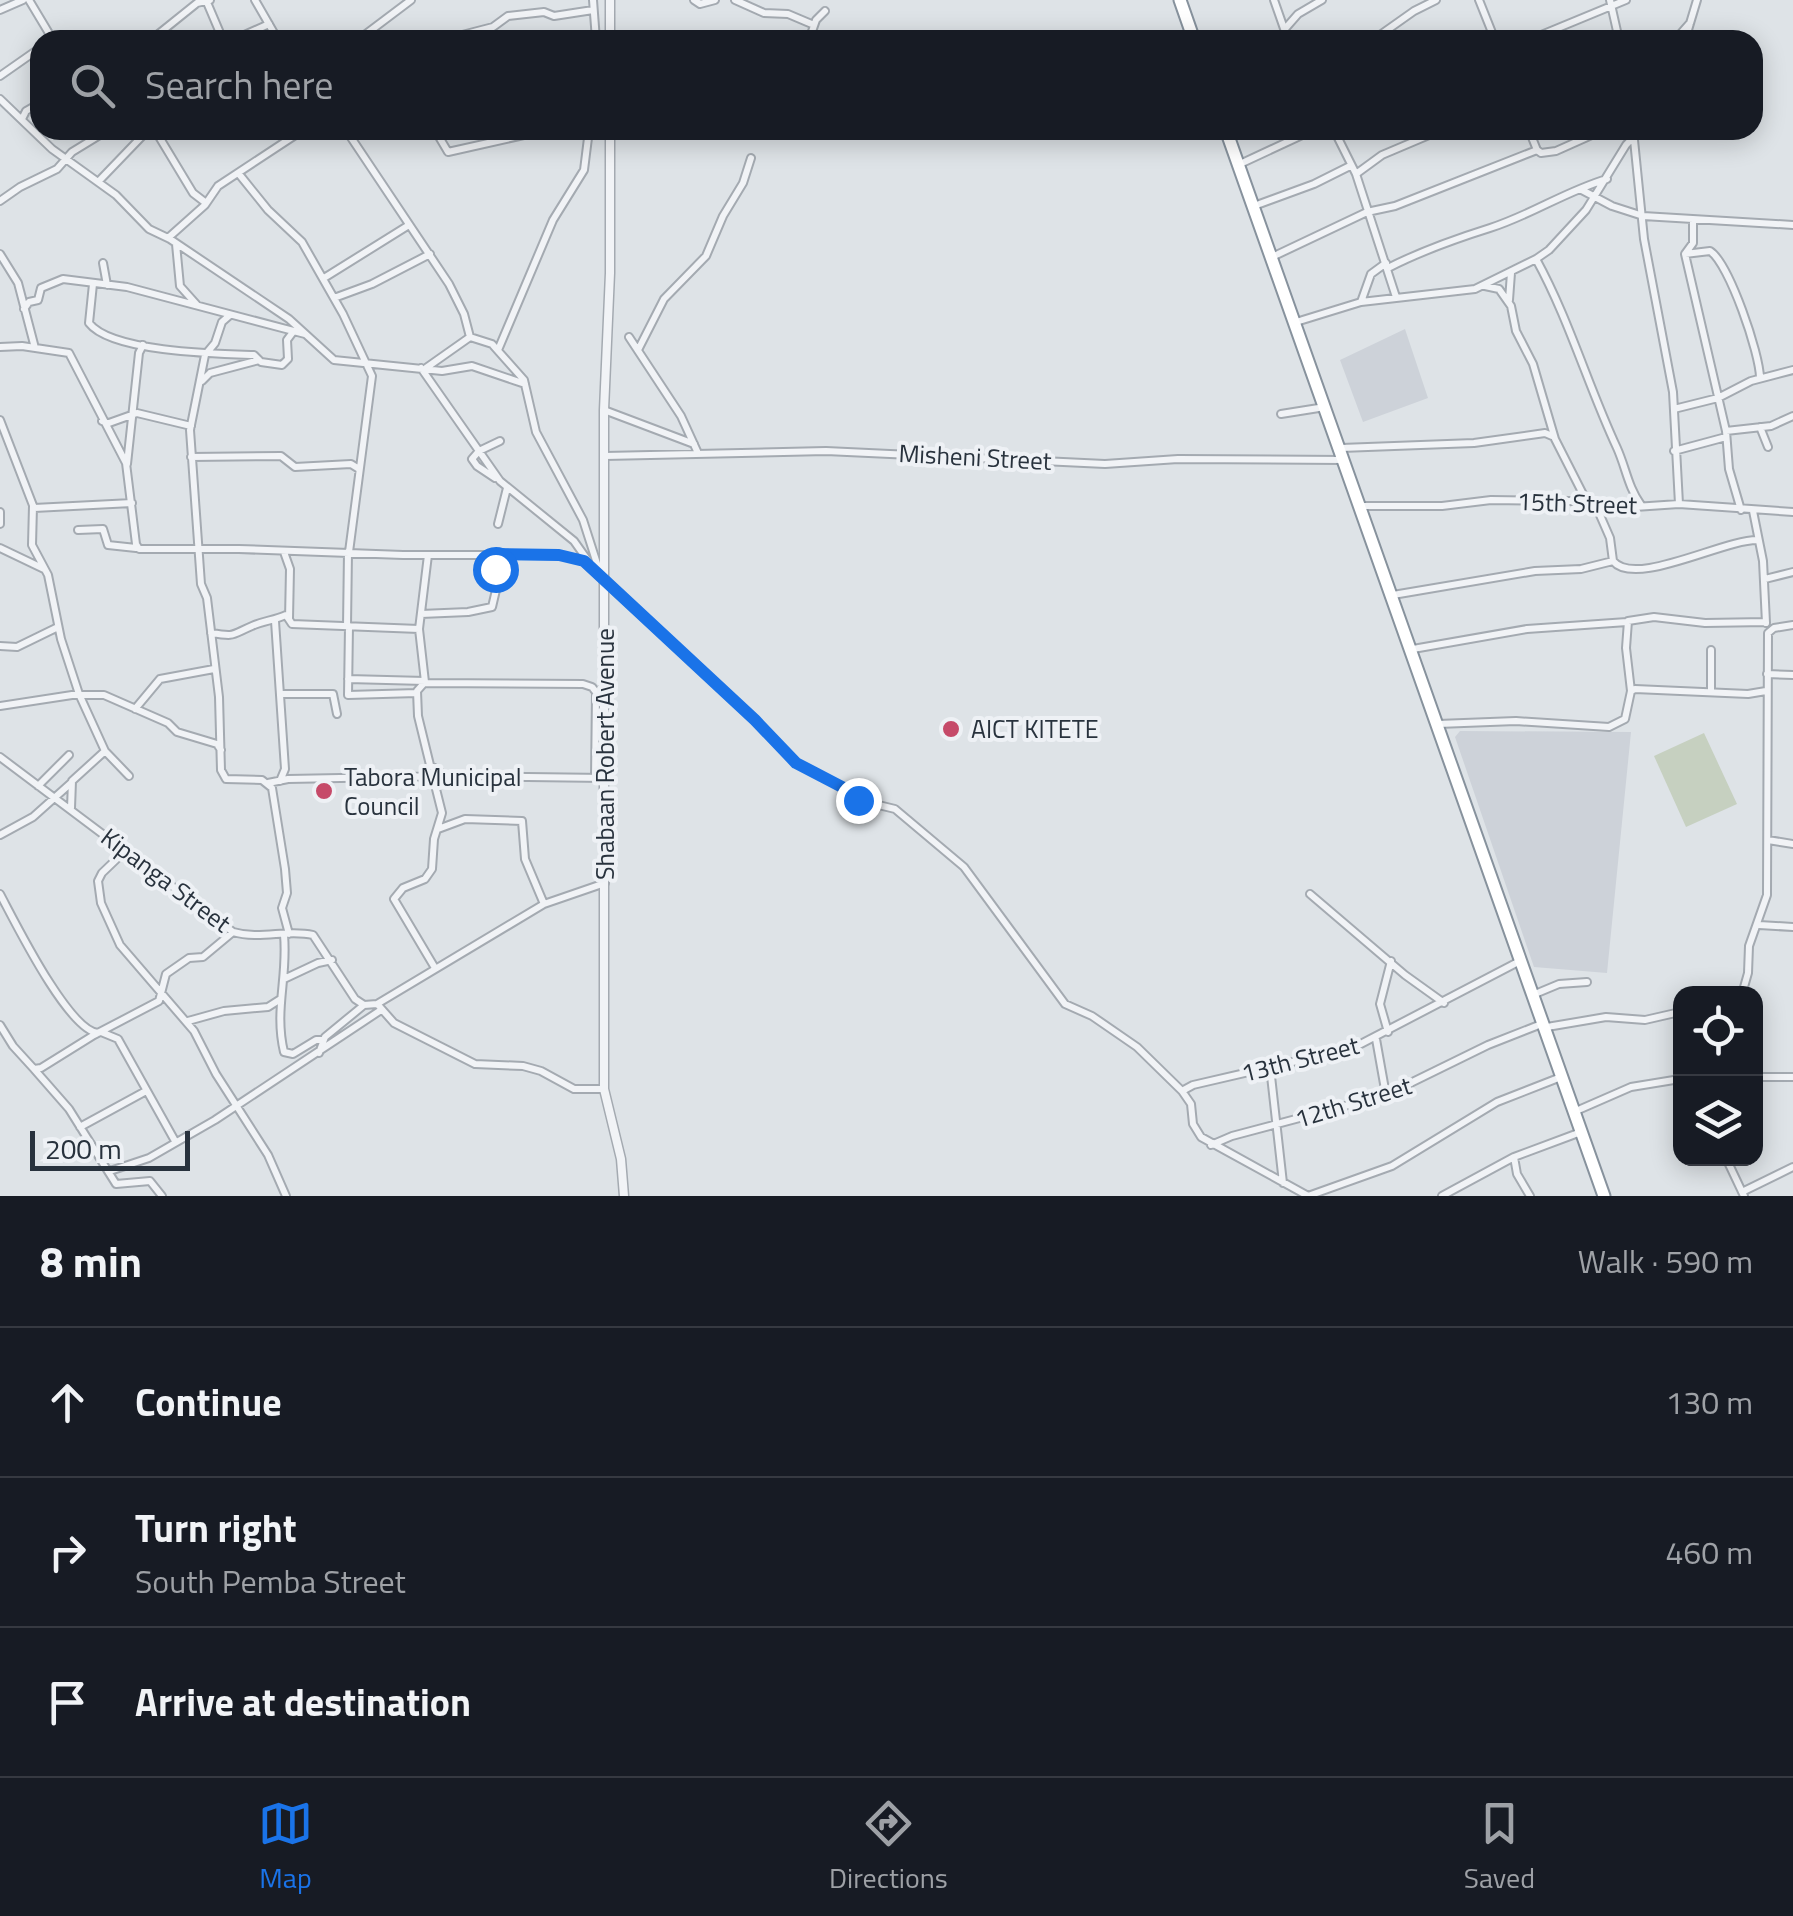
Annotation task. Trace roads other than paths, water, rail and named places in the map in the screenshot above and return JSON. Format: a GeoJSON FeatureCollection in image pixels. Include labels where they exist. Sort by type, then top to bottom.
{"type":"FeatureCollection","features":[{"type":"Feature","properties":{"kind":"highway"},"geometry":{"type":"LineString","coordinates":[[1180,0],[1190,30]]}},
{"type":"Feature","properties":{"kind":"highway"},"geometry":{"type":"LineString","coordinates":[[1230,140],[1604,1196]]}},
{"type":"Feature","properties":{"kind":"street"},"geometry":{"type":"LineString","coordinates":[[0,10],[26,0],[46,30]]}},
{"type":"Feature","properties":{"kind":"street"},"geometry":{"type":"LineString","coordinates":[[164,30],[197,3],[207,0],[219,30]]}},
{"type":"Feature","properties":{"kind":"street"},"geometry":{"type":"LineString","coordinates":[[255,0],[272,30]]}},
{"type":"Feature","properties":{"kind":"street"},"geometry":{"type":"LineString","coordinates":[[371,30],[411,0]]}},
{"type":"Feature","properties":{"kind":"street"},"geometry":{"type":"LineString","coordinates":[[593,0],[595,30]]}},
{"type":"Feature","properties":{"kind":"street"},"geometry":{"type":"LineString","coordinates":[[610,0],[610,30]]}},
{"type":"Feature","properties":{"kind":"street"},"geometry":{"type":"LineString","coordinates":[[694,0],[699,4],[715,0]]}},
{"type":"Feature","properties":{"kind":"street"},"geometry":{"type":"LineString","coordinates":[[735,0],[768,14],[788,14],[814,25]]}},
{"type":"Feature","properties":{"kind":"street"},"geometry":{"type":"LineString","coordinates":[[1274,0],[1284,30]]}},
{"type":"Feature","properties":{"kind":"street"},"geometry":{"type":"LineString","coordinates":[[1284,30],[1298,14],[1322,0]]}},
{"type":"Feature","properties":{"kind":"street"},"geometry":{"type":"LineString","coordinates":[[1387,30],[1436,0]]}},
{"type":"Feature","properties":{"kind":"street"},"geometry":{"type":"LineString","coordinates":[[1480,0],[1491,30]]}},
{"type":"Feature","properties":{"kind":"street"},"geometry":{"type":"LineString","coordinates":[[1551,30],[1626,0]]}},
{"type":"Feature","properties":{"kind":"street"},"geometry":{"type":"LineString","coordinates":[[1688,30],[1697,0]]}},
{"type":"Feature","properties":{"kind":"street"},"geometry":{"type":"LineString","coordinates":[[1611,3],[1617,30]]}},
{"type":"Feature","properties":{"kind":"street"},"geometry":{"type":"LineString","coordinates":[[481,30],[508,16],[544,12],[554,16],[593,10]]}},
{"type":"Feature","properties":{"kind":"street"},"geometry":{"type":"LineString","coordinates":[[813,30],[826,11]]}},
{"type":"Feature","properties":{"kind":"street"},"geometry":{"type":"LineString","coordinates":[[1683,30],[1690,22]]}},
{"type":"Feature","properties":{"kind":"street"},"geometry":{"type":"LineString","coordinates":[[256,30],[269,24]]}},
{"type":"Feature","properties":{"kind":"street"},"geometry":{"type":"LineString","coordinates":[[0,76],[30,55]]}},
{"type":"Feature","properties":{"kind":"street"},"geometry":{"type":"LineString","coordinates":[[0,99],[30,126]]}},
{"type":"Feature","properties":{"kind":"street"},"geometry":{"type":"LineString","coordinates":[[22,119],[30,109]]}},
{"type":"Feature","properties":{"kind":"street"},"geometry":{"type":"LineString","coordinates":[[46,140],[116,195],[149,229],[172,240],[310,336],[334,360],[447,371],[472,366],[525,384]]}},
{"type":"Feature","properties":{"kind":"street"},"geometry":{"type":"LineString","coordinates":[[0,201],[57,169],[91,140]]}},
{"type":"Feature","properties":{"kind":"street"},"geometry":{"type":"LineString","coordinates":[[98,182],[127,148],[141,140]]}},
{"type":"Feature","properties":{"kind":"street"},"geometry":{"type":"LineString","coordinates":[[159,140],[193,193],[206,203]]}},
{"type":"Feature","properties":{"kind":"street"},"geometry":{"type":"LineString","coordinates":[[172,240],[218,186],[288,140]]}},
{"type":"Feature","properties":{"kind":"street"},"geometry":{"type":"LineString","coordinates":[[353,140],[430,254],[460,305],[470,337]]}},
{"type":"Feature","properties":{"kind":"street"},"geometry":{"type":"LineString","coordinates":[[441,140],[448,152],[501,140]]}},
{"type":"Feature","properties":{"kind":"street"},"geometry":{"type":"LineString","coordinates":[[498,350],[553,220],[584,170],[588,140]]}},
{"type":"Feature","properties":{"kind":"street","name":"Shabaan Robert Avenue"},"geometry":{"type":"LineString","coordinates":[[610,140],[610,273],[600,574],[606,704],[604,1089],[622,1163],[624,1196]]}},
{"type":"Feature","properties":{"kind":"street"},"geometry":{"type":"LineString","coordinates":[[1239,165],[1292,140]]}},
{"type":"Feature","properties":{"kind":"street"},"geometry":{"type":"LineString","coordinates":[[1338,140],[1356,174],[1396,298]]}},
{"type":"Feature","properties":{"kind":"street"},"geometry":{"type":"LineString","coordinates":[[1356,174],[1382,155],[1417,140]]}},
{"type":"Feature","properties":{"kind":"street"},"geometry":{"type":"LineString","coordinates":[[1533,140],[1541,153],[1581,140]]}},
{"type":"Feature","properties":{"kind":"street"},"geometry":{"type":"LineString","coordinates":[[1484,286],[1549,250],[1586,210],[1631,140]]}},
{"type":"Feature","properties":{"kind":"street"},"geometry":{"type":"LineString","coordinates":[[1636,140],[1642,216],[1674,409],[1679,504]]}},
{"type":"Feature","properties":{"kind":"street"},"geometry":{"type":"LineString","coordinates":[[1271,257],[1367,212],[1394,206],[1537,150]]}},
{"type":"Feature","properties":{"kind":"street"},"geometry":{"type":"LineString","coordinates":[[638,350],[664,299],[706,256],[722,216],[744,183],[752,158]]}},
{"type":"Feature","properties":{"kind":"street"},"geometry":{"type":"LineString","coordinates":[[1253,206],[1350,166]]}},
{"type":"Feature","properties":{"kind":"street"},"geometry":{"type":"LineString","coordinates":[[239,174],[302,242],[324,278],[373,382],[349,552],[350,696],[417,693]]}},
{"type":"Feature","properties":{"kind":"street"},"geometry":{"type":"LineString","coordinates":[[1361,302],[1371,274],[1608,178]]}},
{"type":"Feature","properties":{"kind":"street"},"geometry":{"type":"LineString","coordinates":[[1578,188],[1642,216],[1793,226]]}},
{"type":"Feature","properties":{"kind":"street"},"geometry":{"type":"LineString","coordinates":[[1586,210],[1612,206]]}},
{"type":"Feature","properties":{"kind":"street"},"geometry":{"type":"LineString","coordinates":[[1694,220],[1692,243],[1685,254],[1706,333],[1729,469],[1742,510]]}},
{"type":"Feature","properties":{"kind":"street"},"geometry":{"type":"LineString","coordinates":[[324,278],[409,225]]}},
{"type":"Feature","properties":{"kind":"street"},"geometry":{"type":"LineString","coordinates":[[172,240],[180,286],[198,306]]}},
{"type":"Feature","properties":{"kind":"street"},"geometry":{"type":"LineString","coordinates":[[1685,254],[1710,251],[1718,257],[1740,302],[1760,378]]}},
{"type":"Feature","properties":{"kind":"street"},"geometry":{"type":"LineString","coordinates":[[0,254],[16,280],[35,348]]}},
{"type":"Feature","properties":{"kind":"street"},"geometry":{"type":"LineString","coordinates":[[334,298],[398,272],[430,254]]}},
{"type":"Feature","properties":{"kind":"street"},"geometry":{"type":"LineString","coordinates":[[1536,259],[1620,454],[1628,484],[1641,505]]}},
{"type":"Feature","properties":{"kind":"street"},"geometry":{"type":"LineString","coordinates":[[103,263],[107,286]]}},
{"type":"Feature","properties":{"kind":"street"},"geometry":{"type":"LineString","coordinates":[[1512,271],[1509,302],[1516,330],[1533,364],[1555,439],[1605,522],[1613,561],[1619,568],[1638,570],[1734,542],[1758,540]]}},
{"type":"Feature","properties":{"kind":"street"},"geometry":{"type":"LineString","coordinates":[[24,309],[29,302],[38,300],[41,288],[68,279],[153,292],[310,336]]}},
{"type":"Feature","properties":{"kind":"street"},"geometry":{"type":"LineString","coordinates":[[93,284],[90,326],[112,340],[206,355],[254,354],[259,360]]}},
{"type":"Feature","properties":{"kind":"street"},"geometry":{"type":"LineString","coordinates":[[1294,323],[1361,302],[1484,286],[1500,289],[1509,302]]}},
{"type":"Feature","properties":{"kind":"street"},"geometry":{"type":"LineString","coordinates":[[230,315],[222,322],[206,355],[191,426],[199,550],[226,779],[268,783],[445,776],[606,778]]}},
{"type":"Feature","properties":{"kind":"street"},"geometry":{"type":"LineString","coordinates":[[200,383],[209,373],[259,360],[283,364],[289,354],[287,340],[294,331]]}},
{"type":"Feature","properties":{"kind":"street"},"geometry":{"type":"LineString","coordinates":[[423,368],[470,337],[485,340],[498,350],[525,384],[536,432],[584,520],[600,574]]}},
{"type":"Feature","properties":{"kind":"street"},"geometry":{"type":"LineString","coordinates":[[629,337],[681,416],[696,448]]}},
{"type":"Feature","properties":{"kind":"street"},"geometry":{"type":"LineString","coordinates":[[138,548],[127,466],[143,345]]}},
{"type":"Feature","properties":{"kind":"street"},"geometry":{"type":"LineString","coordinates":[[0,347],[69,353],[127,466]]}},
{"type":"Feature","properties":{"kind":"street"},"geometry":{"type":"LineString","coordinates":[[423,368],[504,484],[574,542],[660,635],[755,720],[796,763],[844,788],[858,800],[895,809],[964,866],[1065,1004],[1092,1016],[1137,1047],[1182,1091],[1191,1104],[1197,1132],[1211,1145],[1308,1196],[1392,1166],[1497,1102],[1562,1076]]}},
{"type":"Feature","properties":{"kind":"street"},"geometry":{"type":"LineString","coordinates":[[1674,409],[1718,398],[1760,378],[1793,370]]}},
{"type":"Feature","properties":{"kind":"street"},"geometry":{"type":"LineString","coordinates":[[1282,414],[1326,406]]}},
{"type":"Feature","properties":{"kind":"street"},"geometry":{"type":"LineString","coordinates":[[604,410],[696,448]]}},
{"type":"Feature","properties":{"kind":"street"},"geometry":{"type":"LineString","coordinates":[[102,421],[108,423],[133,414],[191,426]]}},
{"type":"Feature","properties":{"kind":"street"},"geometry":{"type":"LineString","coordinates":[[1674,450],[1792,418]]}},
{"type":"Feature","properties":{"kind":"street"},"geometry":{"type":"LineString","coordinates":[[0,420],[33,506],[32,545],[46,570],[79,694],[105,752],[129,776]]}},
{"type":"Feature","properties":{"kind":"street"},"geometry":{"type":"LineString","coordinates":[[1760,426],[1768,447]]}},
{"type":"Feature","properties":{"kind":"street","name":"Misheni Street"},"geometry":{"type":"LineString","coordinates":[[605,456],[696,448],[1105,464],[1343,454],[1383,444],[1474,443],[1546,433],[1555,439]]}},
{"type":"Feature","properties":{"kind":"street"},"geometry":{"type":"LineString","coordinates":[[479,450],[500,441]]}},
{"type":"Feature","properties":{"kind":"street"},"geometry":{"type":"LineString","coordinates":[[191,457],[281,456],[295,467],[348,464],[360,469]]}},
{"type":"Feature","properties":{"kind":"street"},"geometry":{"type":"LineString","coordinates":[[498,524],[504,484]]}},
{"type":"Feature","properties":{"kind":"street","name":"15th Street"},"geometry":{"type":"LineString","coordinates":[[1360,506],[1442,506],[1491,500],[1591,503],[1620,508],[1679,504],[1793,512]]}},
{"type":"Feature","properties":{"kind":"street"},"geometry":{"type":"LineString","coordinates":[[33,506],[49,509],[132,503]]}},
{"type":"Feature","properties":{"kind":"street"},"geometry":{"type":"LineString","coordinates":[[1744,986],[1749,946],[1767,895],[1768,626],[1765,579],[1753,511]]}},
{"type":"Feature","properties":{"kind":"street"},"geometry":{"type":"LineString","coordinates":[[0,512],[0,524]]}},
{"type":"Feature","properties":{"kind":"street"},"geometry":{"type":"LineString","coordinates":[[78,530],[103,529],[108,545],[138,548],[572,556],[600,574]]}},
{"type":"Feature","properties":{"kind":"street"},"geometry":{"type":"LineString","coordinates":[[0,548],[46,570]]}},
{"type":"Feature","properties":{"kind":"street"},"geometry":{"type":"LineString","coordinates":[[284,552],[290,569],[290,623]]}},
{"type":"Feature","properties":{"kind":"street"},"geometry":{"type":"LineString","coordinates":[[428,554],[419,629],[425,682],[417,693],[418,714],[429,764],[445,776]]}},
{"type":"Feature","properties":{"kind":"street"},"geometry":{"type":"LineString","coordinates":[[421,614],[492,607],[496,590],[494,554]]}},
{"type":"Feature","properties":{"kind":"street"},"geometry":{"type":"LineString","coordinates":[[1392,595],[1535,571],[1581,569],[1613,561]]}},
{"type":"Feature","properties":{"kind":"street"},"geometry":{"type":"LineString","coordinates":[[1765,579],[1793,572]]}},
{"type":"Feature","properties":{"kind":"street"},"geometry":{"type":"LineString","coordinates":[[211,634],[238,635],[286,615],[290,623]]}},
{"type":"Feature","properties":{"kind":"street"},"geometry":{"type":"LineString","coordinates":[[1413,649],[1527,629],[1654,617],[1705,623],[1793,625]]}},
{"type":"Feature","properties":{"kind":"street"},"geometry":{"type":"LineString","coordinates":[[275,621],[285,768],[280,781]]}},
{"type":"Feature","properties":{"kind":"street"},"geometry":{"type":"LineString","coordinates":[[1438,724],[1516,721],[1613,726],[1627,716],[1632,691],[1627,622]]}},
{"type":"Feature","properties":{"kind":"street"},"geometry":{"type":"LineString","coordinates":[[290,623],[419,629]]}},
{"type":"Feature","properties":{"kind":"street"},"geometry":{"type":"LineString","coordinates":[[0,646],[17,647],[58,626]]}},
{"type":"Feature","properties":{"kind":"street"},"geometry":{"type":"LineString","coordinates":[[1711,691],[1712,650]]}},
{"type":"Feature","properties":{"kind":"street"},"geometry":{"type":"LineString","coordinates":[[136,709],[160,679],[214,669]]}},
{"type":"Feature","properties":{"kind":"street"},"geometry":{"type":"LineString","coordinates":[[1766,674],[1793,676]]}},
{"type":"Feature","properties":{"kind":"street"},"geometry":{"type":"LineString","coordinates":[[348,679],[583,684],[606,704]]}},
{"type":"Feature","properties":{"kind":"street"},"geometry":{"type":"LineString","coordinates":[[1632,691],[1766,691]]}},
{"type":"Feature","properties":{"kind":"street"},"geometry":{"type":"LineString","coordinates":[[595,778],[596,692]]}},
{"type":"Feature","properties":{"kind":"street"},"geometry":{"type":"LineString","coordinates":[[0,706],[79,694],[117,698],[128,707],[168,722],[176,732],[217,744],[221,752]]}},
{"type":"Feature","properties":{"kind":"street"},"geometry":{"type":"LineString","coordinates":[[280,694],[333,694],[337,714]]}},
{"type":"Feature","properties":{"kind":"street"},"geometry":{"type":"LineString","coordinates":[[0,835],[33,817],[105,752]]}},
{"type":"Feature","properties":{"kind":"street"},"geometry":{"type":"LineString","coordinates":[[38,786],[69,755]]}},
{"type":"Feature","properties":{"kind":"street","name":"Kipanga Street"},"geometry":{"type":"LineString","coordinates":[[0,757],[233,932],[313,935],[355,999],[364,1006]]}},
{"type":"Feature","properties":{"kind":"street"},"geometry":{"type":"LineString","coordinates":[[433,777],[442,809],[430,874],[403,888],[394,899],[435,968]]}},
{"type":"Feature","properties":{"kind":"street"},"geometry":{"type":"LineString","coordinates":[[71,809],[72,782]]}},
{"type":"Feature","properties":{"kind":"street"},"geometry":{"type":"LineString","coordinates":[[268,783],[274,797],[287,893],[282,908],[286,934],[284,980],[278,1000],[287,1055],[323,1040],[364,1006],[379,1007],[394,1023],[475,1064],[523,1066],[574,1089],[604,1089]]}},
{"type":"Feature","properties":{"kind":"street"},"geometry":{"type":"LineString","coordinates":[[436,830],[465,819],[522,822],[525,859],[544,904]]}},
{"type":"Feature","properties":{"kind":"street"},"geometry":{"type":"LineString","coordinates":[[1768,840],[1793,844]]}},
{"type":"Feature","properties":{"kind":"street"},"geometry":{"type":"LineString","coordinates":[[126,850],[101,875],[98,890],[120,945],[187,1021],[262,1145],[286,1196]]}},
{"type":"Feature","properties":{"kind":"street"},"geometry":{"type":"LineString","coordinates":[[110,1172],[149,1158],[238,1106],[319,1053],[435,968],[544,904],[604,883]]}},
{"type":"Feature","properties":{"kind":"street"},"geometry":{"type":"LineString","coordinates":[[0,894],[51,986],[83,1028],[109,1032],[118,1039],[174,1141]]}},
{"type":"Feature","properties":{"kind":"street"},"geometry":{"type":"LineString","coordinates":[[1310,894],[1444,1003]]}},
{"type":"Feature","properties":{"kind":"street"},"geometry":{"type":"LineString","coordinates":[[1758,925],[1793,927]]}},
{"type":"Feature","properties":{"kind":"street"},"geometry":{"type":"LineString","coordinates":[[34,1069],[52,1063],[99,1032],[159,1001],[166,974],[189,958],[203,957],[233,932]]}},
{"type":"Feature","properties":{"kind":"street"},"geometry":{"type":"LineString","coordinates":[[284,980],[332,960]]}},
{"type":"Feature","properties":{"kind":"street"},"geometry":{"type":"LineString","coordinates":[[1388,1032],[1380,1004],[1391,961]]}},
{"type":"Feature","properties":{"kind":"street","name":"13th Street"},"geometry":{"type":"LineString","coordinates":[[1182,1091],[1193,1085],[1332,1054],[1376,1038],[1522,961]]}},
{"type":"Feature","properties":{"kind":"street"},"geometry":{"type":"LineString","coordinates":[[1534,994],[1559,984],[1587,982]]}},
{"type":"Feature","properties":{"kind":"street"},"geometry":{"type":"LineString","coordinates":[[187,1021],[224,1011],[268,1007],[278,1000]]}},
{"type":"Feature","properties":{"kind":"street"},"geometry":{"type":"LineString","coordinates":[[268,1007],[278,1012]]}},
{"type":"Feature","properties":{"kind":"street","name":"12th Street"},"geometry":{"type":"LineString","coordinates":[[1211,1145],[1232,1136],[1386,1096],[1488,1045],[1546,1025],[1606,1017],[1644,1020],[1673,1014]]}},
{"type":"Feature","properties":{"kind":"street"},"geometry":{"type":"LineString","coordinates":[[1,1028],[80,1128],[116,1184],[144,1180],[154,1184]]}},
{"type":"Feature","properties":{"kind":"street"},"geometry":{"type":"LineString","coordinates":[[1376,1038],[1386,1096]]}},
{"type":"Feature","properties":{"kind":"street"},"geometry":{"type":"LineString","coordinates":[[319,1053],[323,1040]]}},
{"type":"Feature","properties":{"kind":"street"},"geometry":{"type":"LineString","coordinates":[[1270,1068],[1283,1183]]}},
{"type":"Feature","properties":{"kind":"street"},"geometry":{"type":"LineString","coordinates":[[1763,1078],[1793,1076]]}},
{"type":"Feature","properties":{"kind":"street"},"geometry":{"type":"LineString","coordinates":[[1576,1111],[1631,1086],[1673,1080]]}},
{"type":"Feature","properties":{"kind":"street"},"geometry":{"type":"LineString","coordinates":[[80,1128],[146,1091]]}},
{"type":"Feature","properties":{"kind":"street"},"geometry":{"type":"LineString","coordinates":[[1442,1196],[1514,1157],[1582,1132]]}},
{"type":"Feature","properties":{"kind":"street"},"geometry":{"type":"LineString","coordinates":[[1514,1157],[1516,1174],[1530,1196]]}},
{"type":"Feature","properties":{"kind":"street"},"geometry":{"type":"LineString","coordinates":[[149,1158],[148,1170],[162,1196]]}},
{"type":"Feature","properties":{"kind":"street"},"geometry":{"type":"LineString","coordinates":[[1730,1166],[1743,1194],[1793,1168]]}},
{"type":"Feature","properties":{"kind":"place","name":"AICT KITETE"},"geometry":{"type":"Point","coordinates":[951,729]}},
{"type":"Feature","properties":{"kind":"place","name":"Tabora Municipal Council"},"geometry":{"type":"Point","coordinates":[324,791]}}]}
